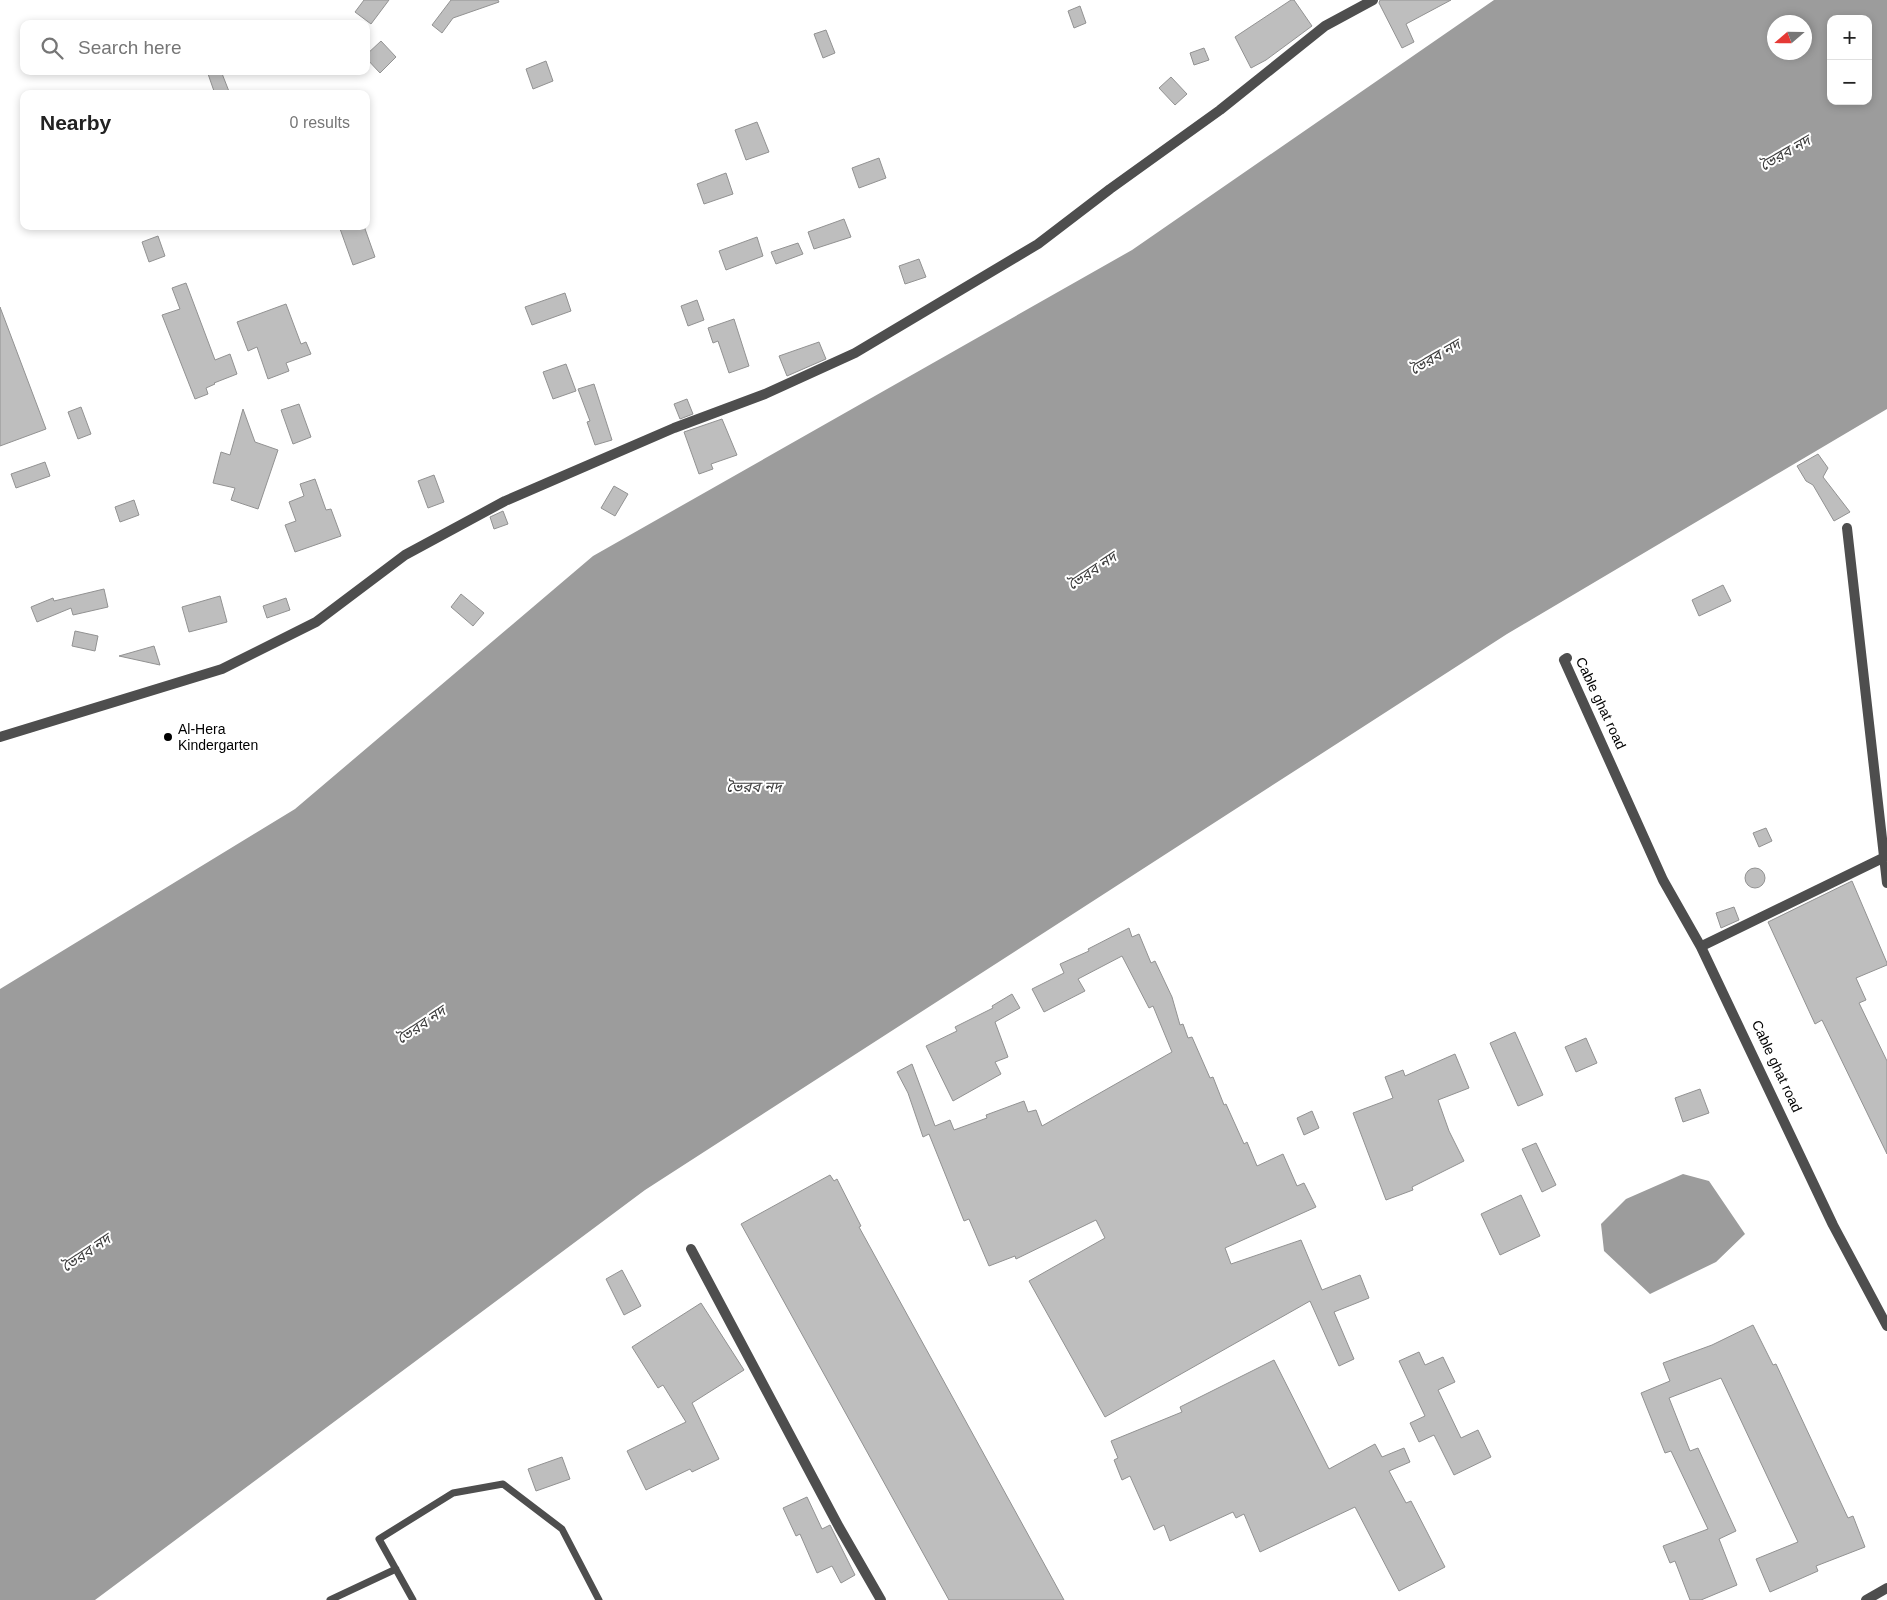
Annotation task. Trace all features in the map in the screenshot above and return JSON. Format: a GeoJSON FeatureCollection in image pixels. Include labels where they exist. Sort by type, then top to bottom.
{"type":"FeatureCollection","features":[{"type":"Feature","properties":{"kind":"street"},"geometry":{"type":"LineString","coordinates":[[0,737],[222,669],[316,622],[404,555],[505,501],[674,428],[765,394],[855,352],[1038,244],[1110,189],[1220,110],[1325,26],[1373,0]]}},
{"type":"Feature","properties":{"kind":"street"},"geometry":{"type":"LineString","coordinates":[[1847,528],[1886,856],[1887,884]]}},
{"type":"Feature","properties":{"kind":"street","name":"Cable ghat road"},"geometry":{"type":"LineString","coordinates":[[1887,1317],[1835,1220],[1704,945],[1665,876],[1567,658],[1564,660],[1663,880],[1701,948],[1833,1225],[1887,1326]]}},
{"type":"Feature","properties":{"kind":"street"},"geometry":{"type":"LineString","coordinates":[[1704,945],[1886,856]]}},
{"type":"Feature","properties":{"kind":"street"},"geometry":{"type":"LineString","coordinates":[[691,1249],[839,1527],[881,1600]]}},
{"type":"Feature","properties":{"kind":"street"},"geometry":{"type":"LineString","coordinates":[[1866,1600],[1887,1588]]}},
{"type":"Feature","properties":{"kind":"lane"},"geometry":{"type":"LineString","coordinates":[[413,1600],[379,1539],[453,1493],[503,1484],[562,1529],[599,1600]]}},
{"type":"Feature","properties":{"kind":"lane"},"geometry":{"type":"LineString","coordinates":[[330,1600],[396,1569]]}},
{"type":"Feature","properties":{"kind":"water","name":"ভৈরব নদ"},"geometry":{"type":"Polygon","coordinates":[[[1494,0],[1887,0],[1887,409],[1507,634],[645,1190],[95,1600],[0,1600],[0,989],[295,809],[593,556],[1132,250],[1494,0]]]}},
{"type":"Feature","properties":{"kind":"water"},"geometry":{"type":"Polygon","coordinates":[[[1683,1174],[1709,1181],[1745,1234],[1716,1262],[1650,1294],[1604,1251],[1601,1224],[1626,1199],[1683,1174]]]}},
{"type":"Feature","properties":{"kind":"building"},"geometry":{"type":"Polygon","coordinates":[[[364,0],[389,0],[371,24],[370,20],[366,20],[355,12],[364,0]]]}},
{"type":"Feature","properties":{"kind":"building"},"geometry":{"type":"Polygon","coordinates":[[[451,0],[498,0],[499,2],[453,18],[442,33],[432,25],[451,0]]]}},
{"type":"Feature","properties":{"kind":"building"},"geometry":{"type":"Polygon","coordinates":[[[1291,0],[1294,0],[1312,26],[1266,60],[1251,68],[1235,37],[1291,0]]]}},
{"type":"Feature","properties":{"kind":"building"},"geometry":{"type":"Polygon","coordinates":[[[1380,0],[1451,0],[1406,24],[1414,42],[1402,48],[1379,3],[1380,0]]]}},
{"type":"Feature","properties":{"kind":"building"},"geometry":{"type":"Polygon","coordinates":[[[1080,6],[1086,23],[1074,28],[1068,11],[1080,6]]]}},
{"type":"Feature","properties":{"kind":"building"},"geometry":{"type":"Polygon","coordinates":[[[826,30],[835,53],[823,58],[814,34],[826,30]]]}},
{"type":"Feature","properties":{"kind":"building"},"geometry":{"type":"Polygon","coordinates":[[[381,41],[396,57],[380,73],[370,62],[370,51],[381,41]]]}},
{"type":"Feature","properties":{"kind":"building"},"geometry":{"type":"Polygon","coordinates":[[[1204,48],[1209,60],[1194,65],[1190,53],[1204,48]]]}},
{"type":"Feature","properties":{"kind":"building"},"geometry":{"type":"Polygon","coordinates":[[[546,61],[553,81],[533,89],[526,69],[546,61]]]}},
{"type":"Feature","properties":{"kind":"building"},"geometry":{"type":"Polygon","coordinates":[[[208,75],[223,75],[228,90],[214,90],[208,75]]]}},
{"type":"Feature","properties":{"kind":"building"},"geometry":{"type":"Polygon","coordinates":[[[1171,77],[1187,94],[1175,105],[1159,88],[1171,77]]]}},
{"type":"Feature","properties":{"kind":"building"},"geometry":{"type":"Polygon","coordinates":[[[757,122],[769,152],[746,160],[735,130],[757,122]]]}},
{"type":"Feature","properties":{"kind":"building"},"geometry":{"type":"Polygon","coordinates":[[[879,158],[886,178],[859,188],[852,168],[879,158]]]}},
{"type":"Feature","properties":{"kind":"building"},"geometry":{"type":"Polygon","coordinates":[[[726,173],[733,194],[704,204],[697,184],[726,173]]]}},
{"type":"Feature","properties":{"kind":"building"},"geometry":{"type":"Polygon","coordinates":[[[844,219],[851,237],[814,249],[808,232],[844,219]]]}},
{"type":"Feature","properties":{"kind":"building"},"geometry":{"type":"Polygon","coordinates":[[[340,230],[365,230],[375,257],[353,265],[340,230]]]}},
{"type":"Feature","properties":{"kind":"building"},"geometry":{"type":"Polygon","coordinates":[[[158,236],[165,256],[149,262],[142,242],[158,236]]]}},
{"type":"Feature","properties":{"kind":"building"},"geometry":{"type":"Polygon","coordinates":[[[757,237],[763,256],[726,270],[719,251],[757,237]]]}},
{"type":"Feature","properties":{"kind":"building"},"geometry":{"type":"Polygon","coordinates":[[[798,243],[803,254],[776,264],[771,252],[798,243]]]}},
{"type":"Feature","properties":{"kind":"building"},"geometry":{"type":"Polygon","coordinates":[[[919,259],[926,277],[905,284],[899,266],[919,259]]]}},
{"type":"Feature","properties":{"kind":"building"},"geometry":{"type":"Polygon","coordinates":[[[186,283],[215,360],[230,354],[237,374],[214,383],[206,388],[208,394],[195,399],[162,315],[180,309],[172,288],[186,283]]]}},
{"type":"Feature","properties":{"kind":"building"},"geometry":{"type":"Polygon","coordinates":[[[565,293],[571,311],[532,325],[525,307],[565,293]]]}},
{"type":"Feature","properties":{"kind":"building"},"geometry":{"type":"Polygon","coordinates":[[[697,300],[704,320],[688,326],[681,306],[697,300]]]}},
{"type":"Feature","properties":{"kind":"building"},"geometry":{"type":"Polygon","coordinates":[[[286,304],[301,344],[306,342],[311,354],[286,363],[289,371],[268,379],[257,347],[248,351],[237,322],[286,304]]]}},
{"type":"Feature","properties":{"kind":"building"},"geometry":{"type":"Polygon","coordinates":[[[0,307],[46,429],[0,446],[0,307]]]}},
{"type":"Feature","properties":{"kind":"building"},"geometry":{"type":"Polygon","coordinates":[[[734,319],[749,366],[729,373],[718,341],[713,343],[708,328],[734,319]]]}},
{"type":"Feature","properties":{"kind":"building"},"geometry":{"type":"Polygon","coordinates":[[[819,342],[826,359],[787,376],[779,356],[819,342]]]}},
{"type":"Feature","properties":{"kind":"building"},"geometry":{"type":"Polygon","coordinates":[[[566,364],[576,391],[553,399],[543,372],[566,364]]]}},
{"type":"Feature","properties":{"kind":"building"},"geometry":{"type":"Polygon","coordinates":[[[594,384],[612,440],[595,445],[587,422],[590,421],[578,389],[594,384]]]}},
{"type":"Feature","properties":{"kind":"building"},"geometry":{"type":"Polygon","coordinates":[[[687,399],[693,414],[680,419],[674,404],[687,399]]]}},
{"type":"Feature","properties":{"kind":"building"},"geometry":{"type":"Polygon","coordinates":[[[299,404],[311,437],[293,444],[281,410],[299,404]]]}},
{"type":"Feature","properties":{"kind":"building"},"geometry":{"type":"Polygon","coordinates":[[[81,407],[91,434],[78,439],[68,412],[81,407]]]}},
{"type":"Feature","properties":{"kind":"building"},"geometry":{"type":"Polygon","coordinates":[[[243,409],[255,442],[278,450],[258,509],[231,500],[235,488],[213,483],[221,452],[230,455],[243,409]]]}},
{"type":"Feature","properties":{"kind":"building"},"geometry":{"type":"Polygon","coordinates":[[[722,419],[737,455],[711,464],[713,469],[699,474],[684,432],[722,419]]]}},
{"type":"Feature","properties":{"kind":"building"},"geometry":{"type":"Polygon","coordinates":[[[1818,454],[1828,468],[1823,477],[1850,512],[1834,521],[1813,485],[1806,481],[1797,466],[1818,454]]]}},
{"type":"Feature","properties":{"kind":"building"},"geometry":{"type":"Polygon","coordinates":[[[45,462],[50,476],[16,488],[11,474],[45,462]]]}},
{"type":"Feature","properties":{"kind":"building"},"geometry":{"type":"Polygon","coordinates":[[[434,475],[444,502],[428,508],[418,481],[434,475]]]}},
{"type":"Feature","properties":{"kind":"building"},"geometry":{"type":"Polygon","coordinates":[[[315,479],[326,510],[331,509],[341,536],[295,552],[285,525],[296,521],[289,502],[304,496],[300,484],[315,479]]]}},
{"type":"Feature","properties":{"kind":"building"},"geometry":{"type":"Polygon","coordinates":[[[614,486],[628,494],[615,516],[601,508],[614,486]]]}},
{"type":"Feature","properties":{"kind":"building"},"geometry":{"type":"Polygon","coordinates":[[[134,500],[139,515],[120,522],[115,507],[134,500]]]}},
{"type":"Feature","properties":{"kind":"building"},"geometry":{"type":"Polygon","coordinates":[[[503,511],[508,524],[494,529],[490,517],[503,511]]]}},
{"type":"Feature","properties":{"kind":"building"},"geometry":{"type":"Polygon","coordinates":[[[1723,585],[1731,601],[1699,616],[1692,600],[1723,585]]]}},
{"type":"Feature","properties":{"kind":"building"},"geometry":{"type":"Polygon","coordinates":[[[104,589],[108,607],[73,615],[71,608],[37,622],[31,607],[53,598],[54,601],[104,589]]]}},
{"type":"Feature","properties":{"kind":"building"},"geometry":{"type":"Polygon","coordinates":[[[461,594],[484,613],[473,626],[451,607],[461,594]]]}},
{"type":"Feature","properties":{"kind":"building"},"geometry":{"type":"Polygon","coordinates":[[[220,596],[227,622],[189,632],[182,607],[220,596]]]}},
{"type":"Feature","properties":{"kind":"building"},"geometry":{"type":"Polygon","coordinates":[[[286,598],[290,610],[267,618],[263,606],[286,598]]]}},
{"type":"Feature","properties":{"kind":"building"},"geometry":{"type":"Polygon","coordinates":[[[75,631],[98,636],[95,651],[72,646],[75,631]]]}},
{"type":"Feature","properties":{"kind":"building"},"geometry":{"type":"Polygon","coordinates":[[[154,646],[160,665],[119,656],[154,646]]]}},
{"type":"Feature","properties":{"kind":"building"},"geometry":{"type":"Polygon","coordinates":[[[1766,828],[1772,841],[1759,847],[1753,833],[1766,828]]]}},
{"type":"Feature","properties":{"kind":"building"},"geometry":{"type":"Polygon","coordinates":[[[1755,868],[1762,871],[1765,878],[1762,885],[1755,888],[1748,885],[1745,878],[1748,871],[1755,868]]]}},
{"type":"Feature","properties":{"kind":"building"},"geometry":{"type":"Polygon","coordinates":[[[1852,881],[1887,963],[1887,965],[1856,978],[1866,1000],[1859,1003],[1887,1061],[1887,1154],[1822,1020],[1815,1024],[1768,922],[1852,881]]]}},
{"type":"Feature","properties":{"kind":"building"},"geometry":{"type":"Polygon","coordinates":[[[1734,907],[1739,920],[1721,928],[1716,913],[1734,907]]]}},
{"type":"Feature","properties":{"kind":"building"},"geometry":{"type":"Polygon","coordinates":[[[1129,928],[1132,937],[1139,934],[1151,963],[1155,961],[1172,997],[1180,1025],[1183,1024],[1188,1038],[1192,1037],[1210,1078],[1213,1077],[1224,1105],[1226,1104],[1244,1144],[1247,1142],[1257,1166],[1283,1154],[1297,1186],[1304,1183],[1316,1207],[1225,1248],[1231,1264],[1301,1240],[1322,1290],[1360,1275],[1369,1298],[1334,1312],[1354,1359],[1339,1366],[1310,1301],[1105,1417],[1029,1281],[1105,1238],[1096,1220],[1016,1259],[1015,1256],[989,1266],[969,1219],[964,1221],[929,1134],[923,1137],[908,1093],[897,1072],[912,1064],[935,1126],[950,1120],[954,1130],[987,1118],[986,1115],[1024,1101],[1028,1112],[1036,1110],[1042,1126],[1172,1052],[1153,1006],[1149,1008],[1122,956],[1078,979],[1085,991],[1044,1012],[1032,989],[1064,973],[1060,964],[1089,951],[1088,949],[1129,928]]]}},
{"type":"Feature","properties":{"kind":"building"},"geometry":{"type":"Polygon","coordinates":[[[1012,994],[1020,1008],[995,1022],[1008,1057],[995,1062],[1001,1074],[953,1101],[926,1046],[957,1031],[955,1027],[993,1008],[992,1006],[1012,994]]]}},
{"type":"Feature","properties":{"kind":"building"},"geometry":{"type":"Polygon","coordinates":[[[1515,1032],[1543,1095],[1518,1106],[1490,1043],[1515,1032]]]}},
{"type":"Feature","properties":{"kind":"building"},"geometry":{"type":"Polygon","coordinates":[[[1586,1038],[1597,1063],[1576,1072],[1565,1047],[1586,1038]]]}},
{"type":"Feature","properties":{"kind":"building"},"geometry":{"type":"Polygon","coordinates":[[[1455,1054],[1469,1088],[1438,1100],[1449,1131],[1464,1161],[1412,1187],[1413,1190],[1386,1200],[1353,1113],[1393,1098],[1385,1077],[1403,1070],[1405,1076],[1455,1054]]]}},
{"type":"Feature","properties":{"kind":"building"},"geometry":{"type":"Polygon","coordinates":[[[1700,1089],[1709,1113],[1683,1122],[1675,1098],[1700,1089]]]}},
{"type":"Feature","properties":{"kind":"building"},"geometry":{"type":"Polygon","coordinates":[[[1312,1111],[1319,1128],[1304,1135],[1297,1118],[1312,1111]]]}},
{"type":"Feature","properties":{"kind":"building"},"geometry":{"type":"Polygon","coordinates":[[[1536,1143],[1556,1185],[1542,1192],[1522,1149],[1536,1143]]]}},
{"type":"Feature","properties":{"kind":"building"},"geometry":{"type":"Polygon","coordinates":[[[830,1175],[834,1181],[837,1179],[861,1226],[859,1227],[1064,1600],[949,1600],[741,1224],[830,1175]]]}},
{"type":"Feature","properties":{"kind":"building"},"geometry":{"type":"Polygon","coordinates":[[[1521,1195],[1540,1236],[1500,1255],[1481,1214],[1521,1195]]]}},
{"type":"Feature","properties":{"kind":"building"},"geometry":{"type":"Polygon","coordinates":[[[622,1270],[641,1306],[624,1315],[606,1279],[622,1270]]]}},
{"type":"Feature","properties":{"kind":"building"},"geometry":{"type":"Polygon","coordinates":[[[701,1303],[744,1370],[692,1403],[719,1459],[692,1472],[690,1469],[646,1490],[627,1451],[686,1422],[663,1385],[658,1388],[632,1347],[701,1303]]]}},
{"type":"Feature","properties":{"kind":"building"},"geometry":{"type":"Polygon","coordinates":[[[1753,1325],[1773,1365],[1776,1364],[1848,1518],[1853,1516],[1865,1547],[1816,1566],[1818,1571],[1770,1592],[1756,1559],[1798,1542],[1721,1378],[1669,1398],[1690,1451],[1698,1448],[1736,1531],[1719,1539],[1737,1585],[1701,1600],[1690,1600],[1675,1561],[1670,1563],[1663,1546],[1708,1529],[1671,1451],[1665,1453],[1641,1393],[1670,1381],[1663,1363],[1712,1345],[1753,1325]]]}},
{"type":"Feature","properties":{"kind":"building"},"geometry":{"type":"Polygon","coordinates":[[[1419,1352],[1425,1365],[1443,1357],[1455,1382],[1438,1390],[1461,1438],[1478,1430],[1491,1457],[1454,1475],[1434,1435],[1419,1442],[1410,1423],[1425,1416],[1399,1361],[1419,1352]]]}},
{"type":"Feature","properties":{"kind":"building"},"geometry":{"type":"Polygon","coordinates":[[[1274,1360],[1329,1469],[1375,1444],[1382,1457],[1404,1448],[1410,1462],[1389,1471],[1406,1503],[1411,1501],[1445,1567],[1399,1591],[1355,1507],[1260,1552],[1244,1514],[1236,1518],[1233,1512],[1170,1541],[1164,1525],[1154,1530],[1130,1476],[1122,1480],[1114,1460],[1118,1458],[1111,1441],[1182,1412],[1180,1407],[1274,1360]]]}},
{"type":"Feature","properties":{"kind":"building"},"geometry":{"type":"Polygon","coordinates":[[[562,1457],[570,1479],[536,1491],[528,1469],[562,1457]]]}},
{"type":"Feature","properties":{"kind":"building"},"geometry":{"type":"Polygon","coordinates":[[[807,1497],[822,1529],[830,1525],[855,1575],[841,1583],[832,1566],[817,1573],[800,1534],[796,1536],[783,1508],[807,1497]]]}},
{"type":"Feature","properties":{"kind":"place","name":"Al-Hera Kindergarten"},"geometry":{"type":"Point","coordinates":[168,737]}}]}
